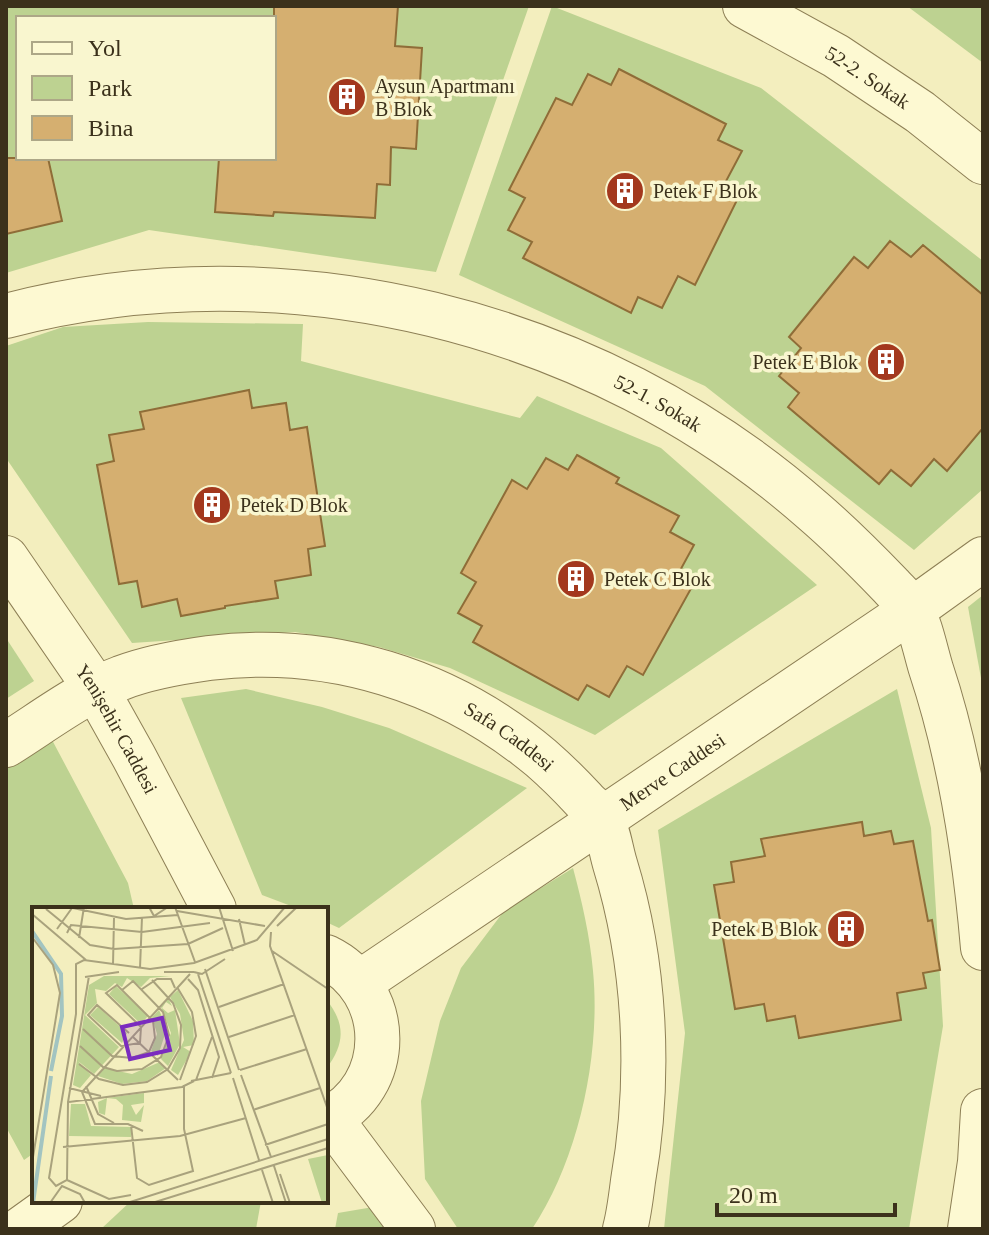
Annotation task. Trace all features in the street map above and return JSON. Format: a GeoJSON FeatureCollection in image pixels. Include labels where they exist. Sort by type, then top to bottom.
{"type":"FeatureCollection","features":[{"type":"Feature","properties":{"kind":"street","name":"52-2. Sokak"},"geometry":{"type":"LineString","coordinates":[[745,6],[836,56],[920,112],[983,162]]}},
{"type":"Feature","properties":{"kind":"street","name":"52-1. Sokak"},"geometry":{"type":"LineString","coordinates":[[6,316],[119,294],[205,289],[291,291],[376,301],[460,320],[547,349],[629,386],[708,430],[782,483],[828,523],[912,610],[941,699],[963,790],[978,882],[983,948]]}},
{"type":"Feature","properties":{"kind":"street","name":"Yenişehir Caddesi"},"geometry":{"type":"LineString","coordinates":[[6,558],[96,689],[213,907]]}},
{"type":"Feature","properties":{"kind":"street","name":"Merve Caddesi"},"geometry":{"type":"LineString","coordinates":[[342,970],[602,819],[983,559]]}},
{"type":"Feature","properties":{"kind":"street","name":"Safa Caddesi"},"geometry":{"type":"LineString","coordinates":[[6,745],[96,689],[123,677],[180,662],[239,655],[297,656],[356,665],[412,682],[466,706],[516,738],[561,775],[602,819],[622,885],[633,939],[642,1021],[643,1090],[637,1158],[625,1229]]}},
{"type":"Feature","properties":{"kind":"street"},"geometry":{"type":"LineString","coordinates":[[342,970],[369,997],[378,1031],[374,1066],[357,1097],[328,1119],[413,1229]]}},
{"type":"Feature","properties":{"kind":"street"},"geometry":{"type":"LineString","coordinates":[[970,1229],[980,1162],[983,1111]]}},
{"type":"Feature","properties":{"kind":"street"},"geometry":{"type":"LineString","coordinates":[[21,1229],[57,1203]]}},
{"type":"Feature","properties":{"kind":"green space"},"geometry":{"type":"Polygon","coordinates":[[[6,6],[529,6],[436,272],[149,230],[6,273],[6,6]]]}},
{"type":"Feature","properties":{"kind":"green space"},"geometry":{"type":"Polygon","coordinates":[[[552,6],[761,88],[983,261],[983,489],[914,550],[705,386],[459,275],[552,6]]]}},
{"type":"Feature","properties":{"kind":"green space"},"geometry":{"type":"Polygon","coordinates":[[[907,6],[983,6],[983,63],[907,6]]]}},
{"type":"Feature","properties":{"kind":"green space"},"geometry":{"type":"Polygon","coordinates":[[[148,322],[303,324],[301,361],[520,418],[537,396],[661,448],[817,585],[595,735],[450,668],[379,647],[295,632],[132,643],[6,458],[6,346],[63,327],[148,322]]]}},
{"type":"Feature","properties":{"kind":"green space"},"geometry":{"type":"Polygon","coordinates":[[[983,595],[983,689],[968,607],[983,595]]]}},
{"type":"Feature","properties":{"kind":"green space"},"geometry":{"type":"Polygon","coordinates":[[[6,638],[34,681],[6,699],[6,638]]]}},
{"type":"Feature","properties":{"kind":"green space"},"geometry":{"type":"Polygon","coordinates":[[[246,689],[322,707],[389,728],[527,788],[339,928],[328,923],[328,907],[294,907],[262,895],[181,698],[246,689]]]}},
{"type":"Feature","properties":{"kind":"green space"},"geometry":{"type":"Polygon","coordinates":[[[897,689],[931,828],[943,1026],[909,1229],[664,1229],[685,1033],[658,830],[897,689]]]}},
{"type":"Feature","properties":{"kind":"green space"},"geometry":{"type":"Polygon","coordinates":[[[51,738],[128,883],[134,907],[32,907],[32,1154],[24,1160],[6,1127],[6,765],[51,738]]]}},
{"type":"Feature","properties":{"kind":"green space"},"geometry":{"type":"Polygon","coordinates":[[[573,868],[590,945],[595,1003],[590,1071],[574,1138],[562,1171],[532,1229],[458,1229],[425,1179],[421,1101],[440,1021],[461,968],[504,911],[573,868]]]}},
{"type":"Feature","properties":{"kind":"green space"},"geometry":{"type":"Polygon","coordinates":[[[328,1002],[337,1017],[341,1034],[328,1066],[328,1002]]]}},
{"type":"Feature","properties":{"kind":"green space"},"geometry":{"type":"Polygon","coordinates":[[[129,1203],[261,1203],[256,1229],[101,1229],[129,1203]]]}},
{"type":"Feature","properties":{"kind":"green space"},"geometry":{"type":"Polygon","coordinates":[[[385,1205],[400,1229],[335,1229],[338,1213],[385,1205]]]}},
{"type":"Feature","properties":{"kind":"building","name":"Aysun Apartmanı B Blok"},"geometry":{"type":"Polygon","coordinates":[[[274,6],[398,6],[395,46],[422,48],[416,149],[391,147],[390,185],[377,184],[375,218],[215,212],[219,160],[276,160],[274,6]]]}},
{"type":"Feature","properties":{"kind":"building","name":"Petek F Blok"},"geometry":{"type":"Polygon","coordinates":[[[619,69],[726,124],[718,140],[742,151],[725,183],[741,192],[695,285],[678,276],[662,308],[638,297],[631,313],[523,258],[532,242],[508,230],[525,198],[509,190],[556,98],[572,105],[588,74],[611,85],[619,69]]]}},
{"type":"Feature","properties":{"kind":"building"},"geometry":{"type":"Polygon","coordinates":[[[6,158],[48,160],[62,221],[6,234],[6,158]]]}},
{"type":"Feature","properties":{"kind":"building","name":"Petek E Blok"},"geometry":{"type":"Polygon","coordinates":[[[890,241],[911,257],[923,245],[983,295],[983,428],[947,471],[934,459],[911,486],[891,470],[879,484],[788,407],[799,393],[779,376],[801,348],[789,337],[854,257],[868,268],[890,241]]]}},
{"type":"Feature","properties":{"kind":"building","name":"Petek D Blok"},"geometry":{"type":"Polygon","coordinates":[[[249,390],[252,408],[286,403],[290,430],[307,427],[325,546],[308,549],[311,575],[275,581],[278,598],[181,616],[177,599],[142,607],[137,581],[119,584],[97,465],[114,461],[109,435],[144,429],[140,412],[249,390]]]}},
{"type":"Feature","properties":{"kind":"building","name":"Petek C Blok"},"geometry":{"type":"Polygon","coordinates":[[[577,455],[619,478],[616,483],[679,516],[670,532],[694,545],[677,576],[693,585],[643,675],[627,666],[609,697],[587,685],[578,700],[473,642],[482,626],[458,613],[476,582],[461,573],[512,480],[527,489],[546,458],[568,470],[577,455]]]}},
{"type":"Feature","properties":{"kind":"building","name":"Petek B Blok"},"geometry":{"type":"Polygon","coordinates":[[[862,822],[864,836],[891,831],[894,844],[913,841],[928,921],[932,920],[940,970],[923,973],[926,988],[897,993],[901,1020],[799,1038],[795,1016],[767,1021],[764,1004],[735,1009],[714,885],[734,882],[731,862],[765,856],[761,839],[862,822]]]}},
{"type":"Feature","properties":{"kind":"place","name":"Aysun Apartmanı B Blok"},"geometry":{"type":"Point","coordinates":[347,97]}},
{"type":"Feature","properties":{"kind":"place","name":"Petek F Blok"},"geometry":{"type":"Point","coordinates":[625,191]}},
{"type":"Feature","properties":{"kind":"place","name":"Petek E Blok"},"geometry":{"type":"Point","coordinates":[886,362]}},
{"type":"Feature","properties":{"kind":"place","name":"Petek D Blok"},"geometry":{"type":"Point","coordinates":[212,505]}},
{"type":"Feature","properties":{"kind":"place","name":"Petek C Blok"},"geometry":{"type":"Point","coordinates":[576,579]}},
{"type":"Feature","properties":{"kind":"place","name":"Petek B Blok"},"geometry":{"type":"Point","coordinates":[846,929]}}]}
